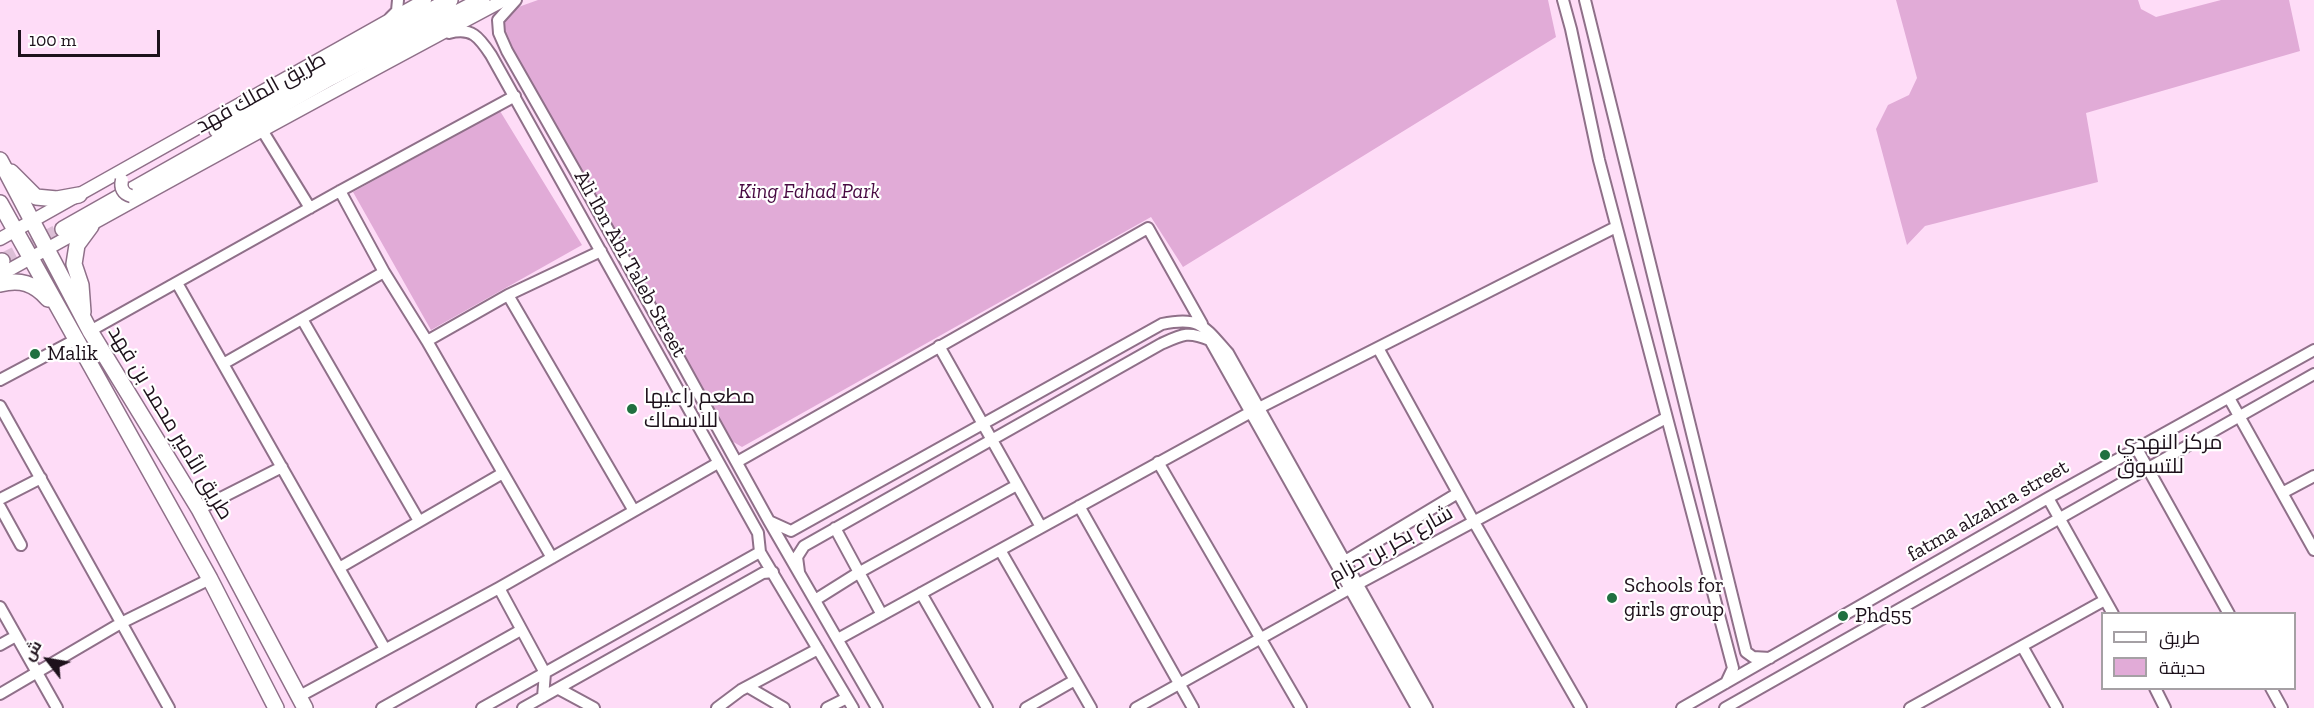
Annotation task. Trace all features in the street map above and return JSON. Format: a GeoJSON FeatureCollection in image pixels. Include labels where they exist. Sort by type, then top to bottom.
{"type":"FeatureCollection","features":[{"type":"Feature","properties":{"kind":"highway","name":"طريق الملك فهد"},"geometry":{"type":"LineString","coordinates":[[450,0],[324,68],[61,225],[330,78],[482,0]]}},
{"type":"Feature","properties":{"kind":"highway"},"geometry":{"type":"LineString","coordinates":[[0,161],[36,197],[57,199],[79,195]]}},
{"type":"Feature","properties":{"kind":"highway","name":"طريق الأمير محمد بن فهد"},"geometry":{"type":"LineString","coordinates":[[0,161],[46,250],[80,328],[276,708]]}},
{"type":"Feature","properties":{"kind":"highway","name":"طريق الأمير محمد بن فهد"},"geometry":{"type":"LineString","coordinates":[[0,202],[30,259],[80,328],[199,509],[301,702]]}},
{"type":"Feature","properties":{"kind":"highway"},"geometry":{"type":"LineString","coordinates":[[80,328],[81,285],[74,264],[77,246],[91,226]]}},
{"type":"Feature","properties":{"kind":"highway"},"geometry":{"type":"LineString","coordinates":[[0,284],[18,281],[38,288],[80,328]]}},
{"type":"Feature","properties":{"kind":"main road"},"geometry":{"type":"LineString","coordinates":[[0,238],[425,0]]}},
{"type":"Feature","properties":{"kind":"main road"},"geometry":{"type":"LineString","coordinates":[[1,266],[30,259],[261,130],[504,0]]}},
{"type":"Feature","properties":{"kind":"main road"},"geometry":{"type":"LineString","coordinates":[[135,161],[122,180],[123,192],[131,196],[151,193]]}},
{"type":"Feature","properties":{"kind":"street"},"geometry":{"type":"LineString","coordinates":[[382,25],[397,11],[398,0]]}},
{"type":"Feature","properties":{"kind":"street","name":"Ali Ibn Abi Taleb Street"},"geometry":{"type":"LineString","coordinates":[[516,0],[498,20],[499,33],[504,44],[769,521],[877,708]]}},
{"type":"Feature","properties":{"kind":"street"},"geometry":{"type":"LineString","coordinates":[[1563,0],[1616,227],[1733,668],[1726,683]]}},
{"type":"Feature","properties":{"kind":"street"},"geometry":{"type":"LineString","coordinates":[[1585,0],[1746,652],[1753,657],[1771,658]]}},
{"type":"Feature","properties":{"kind":"street","name":"Ali Ibn Abi Taleb Street"},"geometry":{"type":"LineString","coordinates":[[437,36],[461,30],[468,31],[484,44],[490,53],[758,533],[760,552],[773,572]]}},
{"type":"Feature","properties":{"kind":"street"},"geometry":{"type":"LineString","coordinates":[[490,53],[485,36],[488,33],[494,32],[504,44]]}},
{"type":"Feature","properties":{"kind":"street"},"geometry":{"type":"LineString","coordinates":[[0,380],[80,328],[177,283],[515,96]]}},
{"type":"Feature","properties":{"kind":"street"},"geometry":{"type":"LineString","coordinates":[[261,130],[310,208]]}},
{"type":"Feature","properties":{"kind":"street"},"geometry":{"type":"LineString","coordinates":[[340,192],[384,272],[427,341],[552,558]]}},
{"type":"Feature","properties":{"kind":"street"},"geometry":{"type":"LineString","coordinates":[[838,639],[1255,410],[1616,227]]}},
{"type":"Feature","properties":{"kind":"street"},"geometry":{"type":"LineString","coordinates":[[736,462],[1148,228],[1202,324],[1228,353],[1255,410],[1354,586],[1427,708]]}},
{"type":"Feature","properties":{"kind":"street"},"geometry":{"type":"LineString","coordinates":[[427,341],[508,295],[601,251]]}},
{"type":"Feature","properties":{"kind":"street"},"geometry":{"type":"LineString","coordinates":[[223,364],[384,272]]}},
{"type":"Feature","properties":{"kind":"street"},"geometry":{"type":"LineString","coordinates":[[177,283],[385,649]]}},
{"type":"Feature","properties":{"kind":"street"},"geometry":{"type":"LineString","coordinates":[[508,295],[634,511]]}},
{"type":"Feature","properties":{"kind":"street"},"geometry":{"type":"LineString","coordinates":[[302,319],[419,521]]}},
{"type":"Feature","properties":{"kind":"street"},"geometry":{"type":"LineString","coordinates":[[769,521],[791,531],[1162,324],[1181,320],[1202,324]]}},
{"type":"Feature","properties":{"kind":"street"},"geometry":{"type":"LineString","coordinates":[[799,572],[797,558],[804,546],[1161,344],[1193,333],[1210,340],[1255,410],[1345,561],[1354,586],[1418,708]]}},
{"type":"Feature","properties":{"kind":"street"},"geometry":{"type":"LineString","coordinates":[[939,346],[1041,527]]}},
{"type":"Feature","properties":{"kind":"street"},"geometry":{"type":"LineString","coordinates":[[1378,348],[1474,522],[1581,708]]}},
{"type":"Feature","properties":{"kind":"street","name":"fatma alzahra street"},"geometry":{"type":"LineString","coordinates":[[1682,708],[2048,498],[2314,350]]}},
{"type":"Feature","properties":{"kind":"street"},"geometry":{"type":"LineString","coordinates":[[1725,708],[2314,374]]}},
{"type":"Feature","properties":{"kind":"street"},"geometry":{"type":"LineString","coordinates":[[2229,398],[2314,549]]}},
{"type":"Feature","properties":{"kind":"street"},"geometry":{"type":"LineString","coordinates":[[0,406],[169,708]]}},
{"type":"Feature","properties":{"kind":"street","name":"شارع بكر بن حزام"},"geometry":{"type":"LineString","coordinates":[[1136,708],[1354,586],[1666,418]]}},
{"type":"Feature","properties":{"kind":"street"},"geometry":{"type":"LineString","coordinates":[[2137,449],[2228,612]]}},
{"type":"Feature","properties":{"kind":"street"},"geometry":{"type":"LineString","coordinates":[[1158,462],[1300,708]]}},
{"type":"Feature","properties":{"kind":"street"},"geometry":{"type":"LineString","coordinates":[[301,702],[385,649],[499,588],[718,463]]}},
{"type":"Feature","properties":{"kind":"street"},"geometry":{"type":"LineString","coordinates":[[199,509],[282,467]]}},
{"type":"Feature","properties":{"kind":"street"},"geometry":{"type":"LineString","coordinates":[[339,568],[503,473]]}},
{"type":"Feature","properties":{"kind":"street"},"geometry":{"type":"LineString","coordinates":[[2282,493],[2314,476]]}},
{"type":"Feature","properties":{"kind":"street"},"geometry":{"type":"LineString","coordinates":[[0,499],[41,478]]}},
{"type":"Feature","properties":{"kind":"street"},"geometry":{"type":"LineString","coordinates":[[815,600],[858,573],[1017,485]]}},
{"type":"Feature","properties":{"kind":"street"},"geometry":{"type":"LineString","coordinates":[[1345,561],[1458,493]]}},
{"type":"Feature","properties":{"kind":"street"},"geometry":{"type":"LineString","coordinates":[[2048,498],[2112,612]]}},
{"type":"Feature","properties":{"kind":"street"},"geometry":{"type":"LineString","coordinates":[[1078,506],[1193,708]]}},
{"type":"Feature","properties":{"kind":"street"},"geometry":{"type":"LineString","coordinates":[[0,507],[21,545]]}},
{"type":"Feature","properties":{"kind":"street"},"geometry":{"type":"LineString","coordinates":[[835,528],[882,615]]}},
{"type":"Feature","properties":{"kind":"street"},"geometry":{"type":"LineString","coordinates":[[1000,549],[1091,708]]}},
{"type":"Feature","properties":{"kind":"street"},"geometry":{"type":"LineString","coordinates":[[482,708],[760,552]]}},
{"type":"Feature","properties":{"kind":"street"},"geometry":{"type":"LineString","coordinates":[[523,708],[763,573],[773,572],[850,703],[827,708]]}},
{"type":"Feature","properties":{"kind":"street"},"geometry":{"type":"LineString","coordinates":[[0,694],[121,622],[210,579]]}},
{"type":"Feature","properties":{"kind":"street"},"geometry":{"type":"LineString","coordinates":[[499,588],[545,673],[543,697]]}},
{"type":"Feature","properties":{"kind":"street"},"geometry":{"type":"LineString","coordinates":[[921,593],[987,708]]}},
{"type":"Feature","properties":{"kind":"street"},"geometry":{"type":"LineString","coordinates":[[1910,708],[2105,600]]}},
{"type":"Feature","properties":{"kind":"street"},"geometry":{"type":"LineString","coordinates":[[0,607],[57,708]]}},
{"type":"Feature","properties":{"kind":"street"},"geometry":{"type":"LineString","coordinates":[[381,708],[521,630]]}},
{"type":"Feature","properties":{"kind":"street"},"geometry":{"type":"LineString","coordinates":[[0,645],[16,636]]}},
{"type":"Feature","properties":{"kind":"street"},"geometry":{"type":"LineString","coordinates":[[2022,646],[2057,708]]}},
{"type":"Feature","properties":{"kind":"street"},"geometry":{"type":"LineString","coordinates":[[717,708],[748,687],[818,649]]}},
{"type":"Feature","properties":{"kind":"street"},"geometry":{"type":"LineString","coordinates":[[1026,708],[1075,680]]}},
{"type":"Feature","properties":{"kind":"street"},"geometry":{"type":"LineString","coordinates":[[748,687],[784,708]]}},
{"type":"Feature","properties":{"kind":"street"},"geometry":{"type":"LineString","coordinates":[[559,688],[594,708]]}},
{"type":"Feature","properties":{"kind":"street"},"geometry":{"type":"LineString","coordinates":[[2156,690],[2165,708]]}},
{"type":"Feature","properties":{"kind":"street"},"geometry":{"type":"LineString","coordinates":[[2272,690],[2282,708]]}},
{"type":"Feature","properties":{"kind":"green space","name":"King Fahad Park"},"geometry":{"type":"Polygon","coordinates":[[[538,0],[1548,0],[1556,37],[1183,267],[1151,217],[742,447],[730,440],[502,31],[502,19],[510,10],[538,0]]]}},
{"type":"Feature","properties":{"kind":"green space"},"geometry":{"type":"Polygon","coordinates":[[[1896,0],[2138,0],[2141,9],[2156,17],[2221,0],[2289,0],[2300,51],[2086,113],[2098,182],[1925,226],[1907,245],[1876,129],[1888,105],[1909,95],[1917,78],[1896,0]]]}},
{"type":"Feature","properties":{"kind":"green space"},"geometry":{"type":"Polygon","coordinates":[[[500,111],[582,245],[431,330],[353,192],[500,111]]]}},
{"type":"Feature","properties":{"kind":"tunnel"},"geometry":{"type":"LineString","coordinates":[[2,261],[63,229]]}},
{"type":"Feature","properties":{"kind":"place","name":"Malik"},"geometry":{"type":"Point","coordinates":[35,354]}},
{"type":"Feature","properties":{"kind":"place","name":"مطعم راعيها للاسماك"},"geometry":{"type":"Point","coordinates":[632,409]}},
{"type":"Feature","properties":{"kind":"place","name":"مركز النهدي للتسوق"},"geometry":{"type":"Point","coordinates":[2105,455]}},
{"type":"Feature","properties":{"kind":"place","name":"Schools for girls group"},"geometry":{"type":"Point","coordinates":[1612,598]}},
{"type":"Feature","properties":{"kind":"place","name":"Phd55"},"geometry":{"type":"Point","coordinates":[1843,616]}}]}
